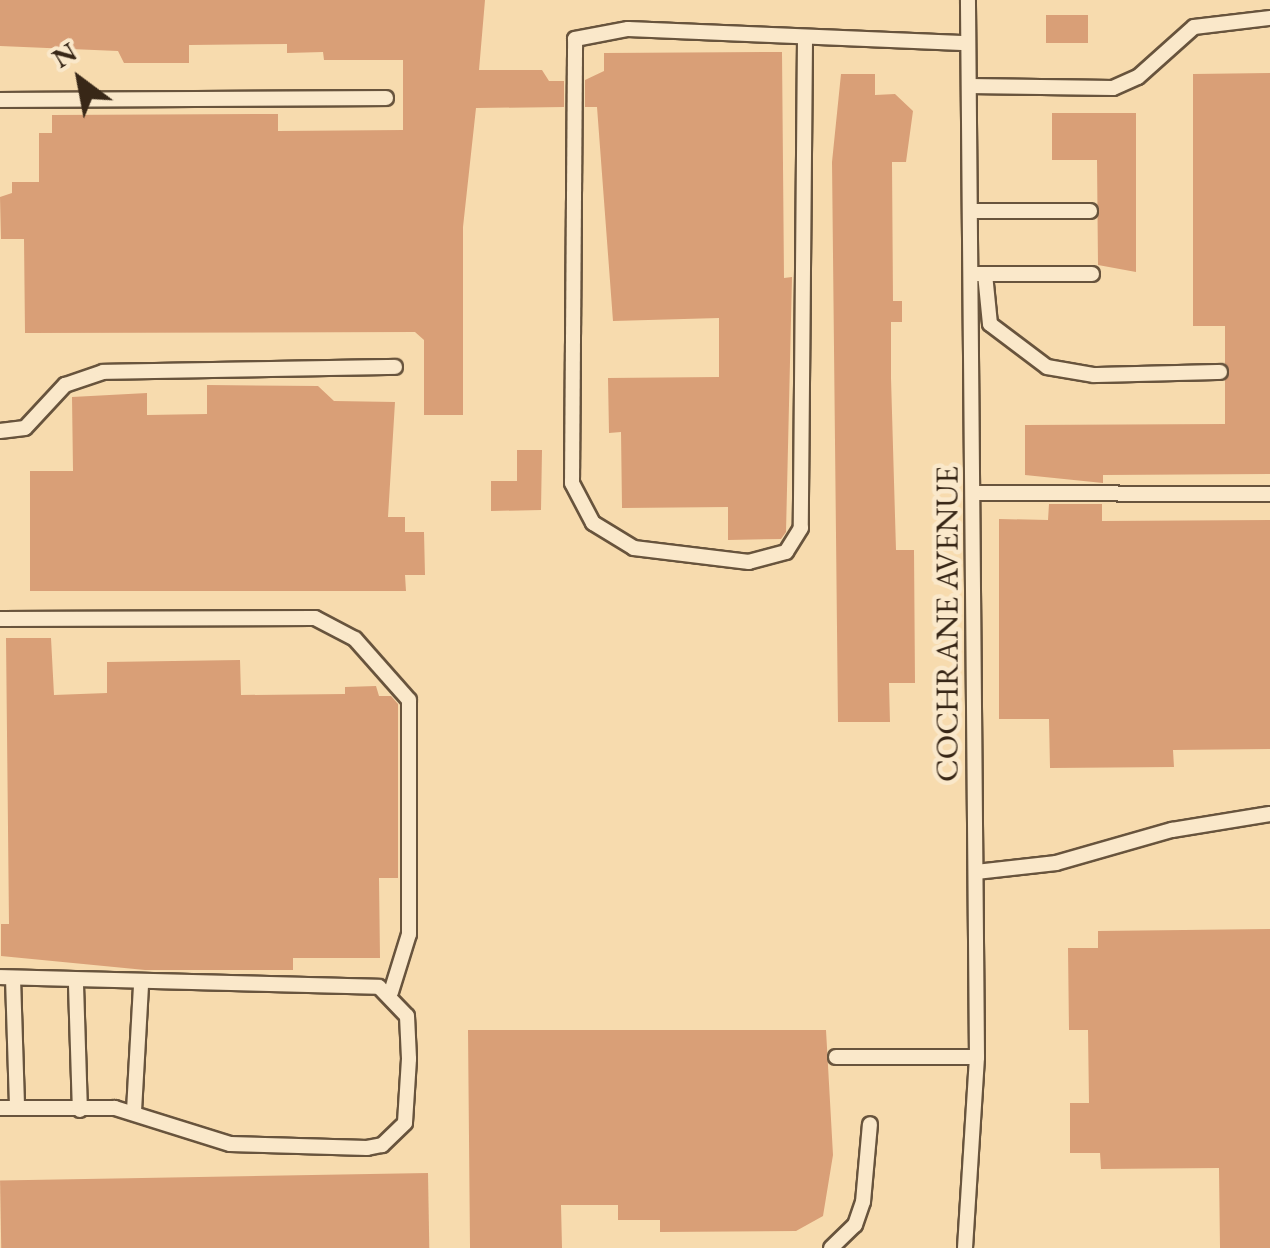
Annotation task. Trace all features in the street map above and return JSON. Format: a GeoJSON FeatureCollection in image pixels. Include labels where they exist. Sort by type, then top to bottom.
{"type":"FeatureCollection","features":[{"type":"Feature","properties":{"kind":"lane","name":"COCHRANE AVENUE"},"geometry":{"type":"LineString","coordinates":[[965,1248],[977,1057],[974,493],[978,274],[970,211],[968,0]]}},
{"type":"Feature","properties":{"kind":"lane"},"geometry":{"type":"LineString","coordinates":[[969,86],[1113,88],[1138,77],[1194,26],[1270,18]]}},
{"type":"Feature","properties":{"kind":"lane"},"geometry":{"type":"LineString","coordinates":[[805,40],[804,504],[796,542],[749,562],[634,548],[593,523],[575,498],[570,468],[572,45],[580,34],[615,29],[805,40],[968,43]]}},
{"type":"Feature","properties":{"kind":"lane"},"geometry":{"type":"LineString","coordinates":[[0,100],[386,98]]}},
{"type":"Feature","properties":{"kind":"lane"},"geometry":{"type":"LineString","coordinates":[[970,211],[1090,211]]}},
{"type":"Feature","properties":{"kind":"lane"},"geometry":{"type":"LineString","coordinates":[[1092,274],[978,274],[990,324],[1047,367],[1094,375],[1220,372]]}},
{"type":"Feature","properties":{"kind":"lane"},"geometry":{"type":"LineString","coordinates":[[0,431],[25,428],[64,385],[102,372],[396,368]]}},
{"type":"Feature","properties":{"kind":"lane"},"geometry":{"type":"LineString","coordinates":[[974,493],[1270,494]]}},
{"type":"Feature","properties":{"kind":"lane"},"geometry":{"type":"LineString","coordinates":[[0,619],[315,618],[354,639],[408,700],[410,934],[390,992]]}},
{"type":"Feature","properties":{"kind":"lane"},"geometry":{"type":"LineString","coordinates":[[976,872],[1056,864],[1172,830],[1270,814]]}},
{"type":"Feature","properties":{"kind":"lane"},"geometry":{"type":"LineString","coordinates":[[0,1108],[134,1111],[230,1144],[382,1145],[405,1123],[407,1016],[390,992],[326,984],[141,986],[6,978],[16,1108]]}},
{"type":"Feature","properties":{"kind":"lane"},"geometry":{"type":"LineString","coordinates":[[76,984],[80,1110]]}},
{"type":"Feature","properties":{"kind":"lane"},"geometry":{"type":"LineString","coordinates":[[134,1111],[141,986]]}},
{"type":"Feature","properties":{"kind":"lane"},"geometry":{"type":"LineString","coordinates":[[836,1057],[977,1057]]}},
{"type":"Feature","properties":{"kind":"lane"},"geometry":{"type":"LineString","coordinates":[[831,1248],[855,1225],[863,1202],[870,1124]]}},
{"type":"Feature","properties":{"kind":"building"},"geometry":{"type":"Polygon","coordinates":[[[0,0],[485,0],[479,70],[542,70],[549,81],[564,81],[564,107],[476,108],[463,227],[463,415],[424,415],[424,340],[415,332],[25,333],[24,239],[1,239],[0,197],[12,193],[12,182],[39,182],[39,133],[52,133],[52,115],[278,114],[278,131],[403,130],[403,60],[324,60],[323,52],[287,53],[287,44],[189,45],[189,63],[124,63],[118,51],[0,46],[0,0]]]}},
{"type":"Feature","properties":{"kind":"building"},"geometry":{"type":"Polygon","coordinates":[[[1046,15],[1088,15],[1088,43],[1046,43],[1046,15]]]}},
{"type":"Feature","properties":{"kind":"building"},"geometry":{"type":"Polygon","coordinates":[[[782,52],[784,278],[792,277],[786,532],[781,539],[728,540],[728,507],[622,508],[621,432],[609,433],[608,378],[719,377],[719,318],[613,321],[597,107],[585,107],[585,80],[604,71],[604,53],[782,52]]]}},
{"type":"Feature","properties":{"kind":"building"},"geometry":{"type":"Polygon","coordinates":[[[1270,73],[1270,474],[1103,475],[1103,483],[1025,475],[1025,425],[1225,424],[1225,326],[1193,326],[1193,74],[1270,73]]]}},
{"type":"Feature","properties":{"kind":"building"},"geometry":{"type":"Polygon","coordinates":[[[841,74],[875,74],[875,95],[895,94],[913,111],[906,162],[892,162],[893,301],[902,301],[902,322],[891,322],[891,378],[896,550],[914,550],[915,683],[889,683],[890,722],[838,722],[832,162],[841,74]]]}},
{"type":"Feature","properties":{"kind":"building"},"geometry":{"type":"Polygon","coordinates":[[[1052,113],[1136,113],[1136,272],[1098,265],[1097,160],[1052,160],[1052,113]]]}},
{"type":"Feature","properties":{"kind":"building"},"geometry":{"type":"Polygon","coordinates":[[[207,385],[318,386],[334,401],[395,402],[388,517],[405,517],[405,532],[424,532],[425,575],[405,575],[406,591],[30,591],[30,471],[73,471],[72,397],[147,393],[147,415],[207,414],[207,385]]]}},
{"type":"Feature","properties":{"kind":"building"},"geometry":{"type":"Polygon","coordinates":[[[517,450],[542,450],[541,510],[491,511],[491,481],[517,481],[517,450]]]}},
{"type":"Feature","properties":{"kind":"building"},"geometry":{"type":"Polygon","coordinates":[[[1049,504],[1102,504],[1102,521],[1270,520],[1270,749],[1173,750],[1174,767],[1050,768],[1049,719],[999,719],[999,519],[1048,520],[1049,504]]]}},
{"type":"Feature","properties":{"kind":"building"},"geometry":{"type":"Polygon","coordinates":[[[6,638],[51,638],[54,695],[107,693],[107,662],[240,660],[241,695],[345,694],[345,687],[376,686],[379,696],[391,696],[398,704],[398,878],[379,878],[380,958],[293,958],[293,970],[145,970],[1,956],[1,924],[9,924],[6,638]]]}},
{"type":"Feature","properties":{"kind":"building"},"geometry":{"type":"Polygon","coordinates":[[[1270,929],[1270,1248],[1220,1248],[1219,1168],[1101,1169],[1100,1153],[1070,1153],[1070,1103],[1089,1103],[1088,1030],[1069,1030],[1068,948],[1098,948],[1098,931],[1270,929]]]}},
{"type":"Feature","properties":{"kind":"building"},"geometry":{"type":"Polygon","coordinates":[[[468,1030],[826,1030],[833,1155],[823,1216],[796,1231],[660,1232],[660,1220],[618,1220],[618,1205],[561,1205],[562,1248],[470,1248],[468,1030]]]}},
{"type":"Feature","properties":{"kind":"building"},"geometry":{"type":"Polygon","coordinates":[[[428,1173],[429,1248],[1,1248],[0,1180],[428,1173]]]}}]}
